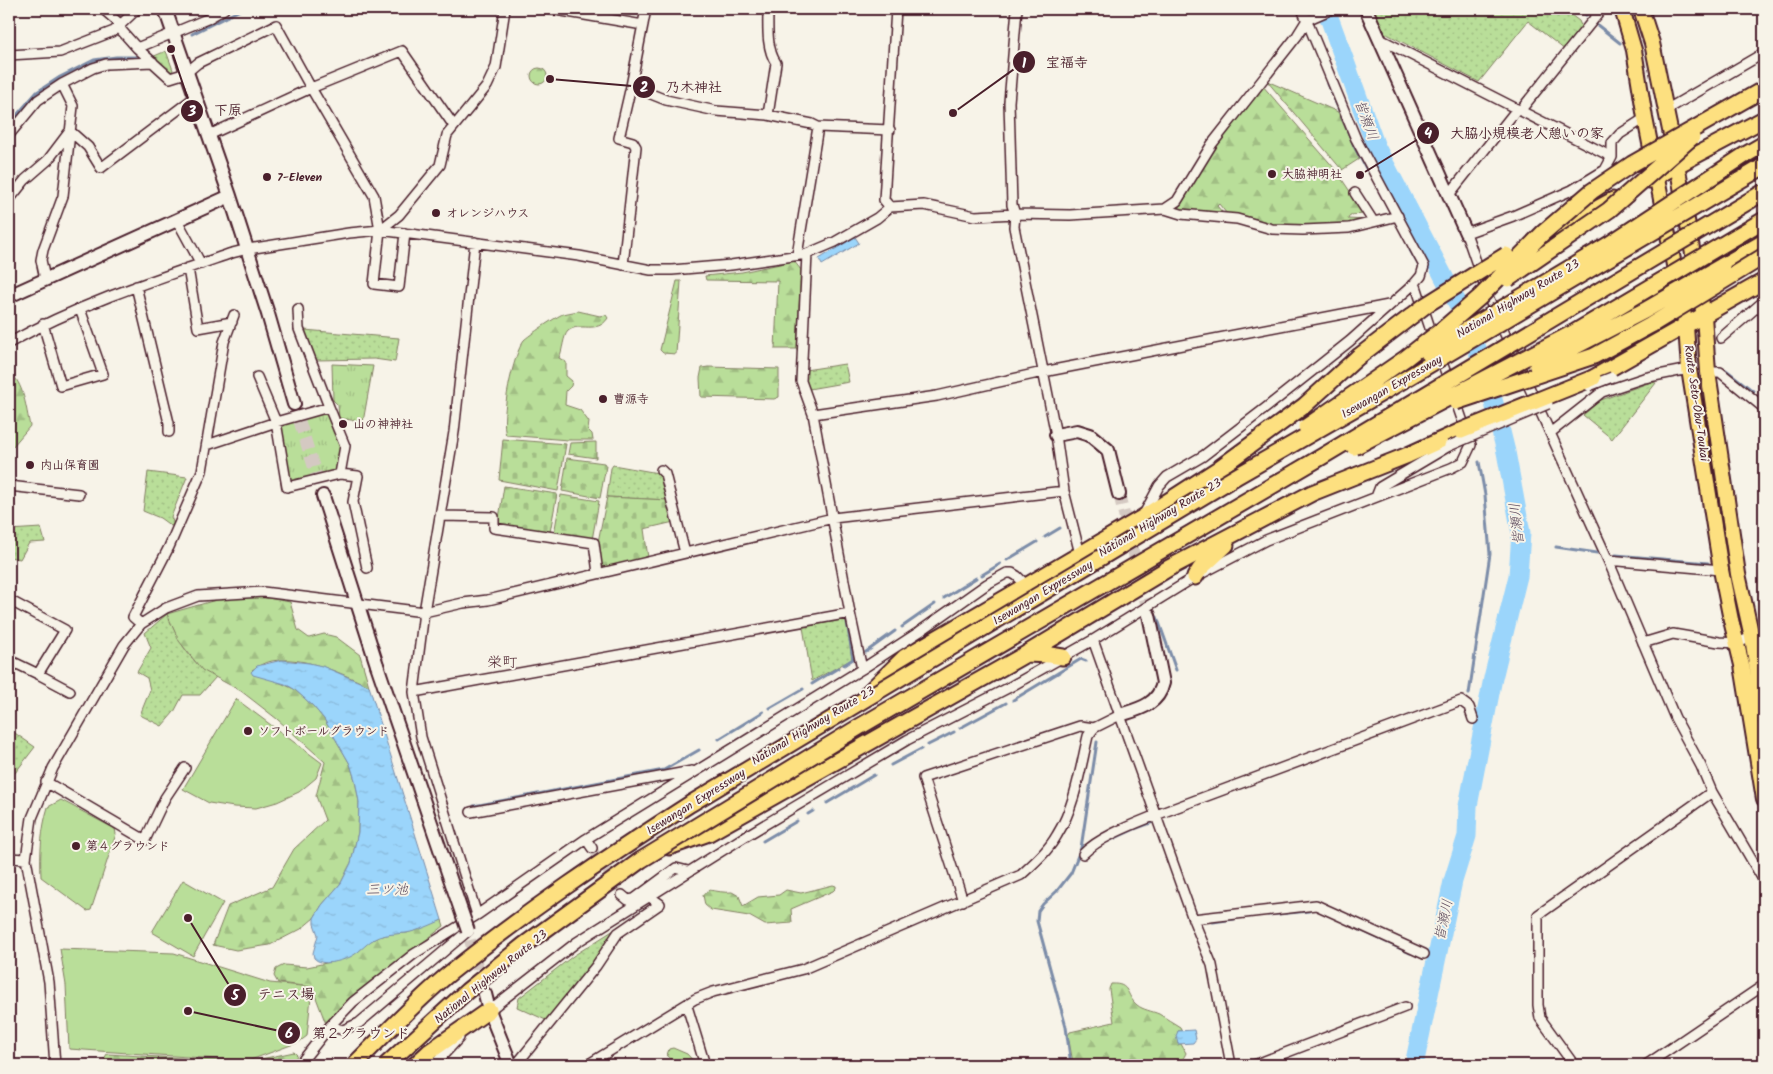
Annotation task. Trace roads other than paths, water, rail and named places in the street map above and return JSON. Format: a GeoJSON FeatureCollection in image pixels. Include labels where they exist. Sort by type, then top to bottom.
{"type":"FeatureCollection","features":[{"type":"Feature","properties":{"kind":"highway"},"geometry":{"type":"LineString","coordinates":[[1461,333],[1509,278],[1609,210],[1725,108],[1764,80]]}},
{"type":"Feature","properties":{"kind":"highway"},"geometry":{"type":"LineString","coordinates":[[1238,476],[1344,399],[1406,358],[1443,329],[1480,297],[1543,233],[1592,191],[1632,164],[1764,89]]}},
{"type":"Feature","properties":{"kind":"highway"},"geometry":{"type":"LineString","coordinates":[[1725,138],[1764,108]]}},
{"type":"Feature","properties":{"kind":"highway"},"geometry":{"type":"LineString","coordinates":[[868,693],[905,657],[1142,518],[1218,469],[1304,406],[1358,357],[1426,304],[1506,256],[1562,228],[1656,175],[1764,118]]}},
{"type":"Feature","properties":{"kind":"highway","name":"National Highway Route 23"},"geometry":{"type":"LineString","coordinates":[[352,1065],[406,1010],[457,963],[528,908],[680,804],[1312,427],[1428,352],[1608,245],[1764,144]]}},
{"type":"Feature","properties":{"kind":"highway","name":"Isewangan Expressway"},"geometry":{"type":"LineString","coordinates":[[352,1065],[448,975],[544,900],[613,853],[698,799],[1238,476],[1764,166]]}},
{"type":"Feature","properties":{"kind":"highway","name":"Isewangan Expressway"},"geometry":{"type":"LineString","coordinates":[[386,1065],[467,991],[524,945],[642,860],[859,727],[1323,456],[1764,192]]}},
{"type":"Feature","properties":{"kind":"highway","name":"National Highway Route 23"},"geometry":{"type":"LineString","coordinates":[[391,1065],[442,1016],[492,973],[545,932],[666,848],[716,816],[1248,502],[1575,332],[1764,220]]}},
{"type":"Feature","properties":{"kind":"highway"},"geometry":{"type":"LineString","coordinates":[[1475,383],[1542,365],[1644,312],[1764,242]]}},
{"type":"Feature","properties":{"kind":"highway"},"geometry":{"type":"LineString","coordinates":[[1323,456],[1362,447],[1415,419],[1451,404],[1594,356],[1643,330],[1764,256]]}},
{"type":"Feature","properties":{"kind":"highway"},"geometry":{"type":"LineString","coordinates":[[666,848],[709,833],[1026,654],[1170,568],[1252,523],[1312,493],[1593,378],[1764,281]]}},
{"type":"Feature","properties":{"kind":"highway"},"geometry":{"type":"LineString","coordinates":[[1195,577],[1214,554],[1252,523]]}},
{"type":"Feature","properties":{"kind":"highway"},"geometry":{"type":"LineString","coordinates":[[1026,654],[1063,657]]}},
{"type":"Feature","properties":{"kind":"highway"},"geometry":{"type":"LineString","coordinates":[[415,1065],[429,1052],[489,1010]]}},
{"type":"Feature","properties":{"kind":"main road","name":"Route Seto-Obu-Toukai"},"geometry":{"type":"LineString","coordinates":[[1622,9],[1634,50],[1645,118],[1686,326],[1689,369],[1721,570],[1737,643],[1764,799]]}},
{"type":"Feature","properties":{"kind":"main road","name":"Route Seto-Obu-Toukai"},"geometry":{"type":"LineString","coordinates":[[1641,9],[1652,43],[1678,164],[1704,316],[1708,372],[1738,574],[1758,637],[1764,715]]}},
{"type":"Feature","properties":{"kind":"street"},"geometry":{"type":"LineString","coordinates":[[103,9],[120,24],[121,30],[137,48],[170,78],[186,73],[198,63],[276,25],[310,88],[374,196],[380,230],[374,284],[400,287],[405,233]]}},
{"type":"Feature","properties":{"kind":"street"},"geometry":{"type":"LineString","coordinates":[[9,55],[60,52],[114,31],[137,9]]}},
{"type":"Feature","properties":{"kind":"street"},"geometry":{"type":"LineString","coordinates":[[165,9],[248,249],[294,404]]}},
{"type":"Feature","properties":{"kind":"street"},"geometry":{"type":"LineString","coordinates":[[137,48],[207,19],[224,9]]}},
{"type":"Feature","properties":{"kind":"street"},"geometry":{"type":"LineString","coordinates":[[380,230],[399,216],[440,165],[447,135],[487,86],[496,67],[505,9]]}},
{"type":"Feature","properties":{"kind":"street"},"geometry":{"type":"LineString","coordinates":[[550,9],[643,25]]}},
{"type":"Feature","properties":{"kind":"street"},"geometry":{"type":"LineString","coordinates":[[622,265],[636,147],[633,142],[619,138],[646,9]]}},
{"type":"Feature","properties":{"kind":"street"},"geometry":{"type":"LineString","coordinates":[[768,9],[771,56],[776,62],[768,115]]}},
{"type":"Feature","properties":{"kind":"street"},"geometry":{"type":"LineString","coordinates":[[890,207],[884,200],[890,130],[896,9]]}},
{"type":"Feature","properties":{"kind":"street"},"geometry":{"type":"LineString","coordinates":[[1017,9],[1009,102],[1012,205],[1015,214],[1014,227],[1056,435],[1064,491],[1080,554]]}},
{"type":"Feature","properties":{"kind":"street"},"geometry":{"type":"LineString","coordinates":[[1142,518],[1159,486],[1167,477],[1203,456],[1350,341],[1421,276],[1424,266],[1356,139],[1302,9]]}},
{"type":"Feature","properties":{"kind":"street"},"geometry":{"type":"LineString","coordinates":[[1165,209],[1177,201],[1212,144],[1297,36],[1307,20],[1332,9]]}},
{"type":"Feature","properties":{"kind":"street"},"geometry":{"type":"LineString","coordinates":[[1366,9],[1466,233],[1489,299],[1608,560],[1675,718],[1701,766],[1712,792],[1764,881]]}},
{"type":"Feature","properties":{"kind":"street"},"geometry":{"type":"LineString","coordinates":[[1448,196],[1602,9]]}},
{"type":"Feature","properties":{"kind":"street"},"geometry":{"type":"LineString","coordinates":[[1380,39],[1612,157]]}},
{"type":"Feature","properties":{"kind":"street"},"geometry":{"type":"LineString","coordinates":[[209,135],[310,88],[402,51],[454,126]]}},
{"type":"Feature","properties":{"kind":"street"},"geometry":{"type":"LineString","coordinates":[[1666,110],[1764,53]]}},
{"type":"Feature","properties":{"kind":"street"},"geometry":{"type":"LineString","coordinates":[[9,135],[38,100],[62,84],[92,68],[106,64],[153,62]]}},
{"type":"Feature","properties":{"kind":"street"},"geometry":{"type":"LineString","coordinates":[[45,279],[41,260],[63,196],[73,106],[62,84]]}},
{"type":"Feature","properties":{"kind":"street"},"geometry":{"type":"LineString","coordinates":[[631,86],[666,100],[716,111],[768,115],[812,124],[818,127],[890,130]]}},
{"type":"Feature","properties":{"kind":"street"},"geometry":{"type":"LineString","coordinates":[[70,131],[88,147],[101,168],[195,97]]}},
{"type":"Feature","properties":{"kind":"street"},"geometry":{"type":"LineString","coordinates":[[1466,233],[1513,216],[1572,190],[1605,170],[1612,157],[1612,144],[1620,134],[1645,118]]}},
{"type":"Feature","properties":{"kind":"street"},"geometry":{"type":"LineString","coordinates":[[797,255],[818,127]]}},
{"type":"Feature","properties":{"kind":"street"},"geometry":{"type":"LineString","coordinates":[[9,200],[26,180],[48,160],[70,131]]}},
{"type":"Feature","properties":{"kind":"street"},"geometry":{"type":"LineString","coordinates":[[1355,193],[1373,221]]}},
{"type":"Feature","properties":{"kind":"street"},"geometry":{"type":"LineString","coordinates":[[9,298],[45,279],[230,196]]}},
{"type":"Feature","properties":{"kind":"street"},"geometry":{"type":"LineString","coordinates":[[9,343],[43,324],[136,286],[248,249],[380,230],[579,256],[650,270],[672,270],[732,266],[807,254],[835,242],[877,218],[890,207],[924,205],[975,216],[1015,214],[1070,215],[1165,209],[1182,214],[1237,219],[1272,229],[1303,230],[1349,228],[1398,216]]}},
{"type":"Feature","properties":{"kind":"street"},"geometry":{"type":"LineString","coordinates":[[177,220],[201,264]]}},
{"type":"Feature","properties":{"kind":"street"},"geometry":{"type":"LineString","coordinates":[[474,242],[454,432],[424,612],[414,692],[421,736],[477,915]]}},
{"type":"Feature","properties":{"kind":"street"},"geometry":{"type":"LineString","coordinates":[[807,254],[801,380],[812,414],[862,669]]}},
{"type":"Feature","properties":{"kind":"street"},"geometry":{"type":"LineString","coordinates":[[141,624],[133,617],[191,499],[202,472],[224,342],[233,319],[198,328],[188,268]]}},
{"type":"Feature","properties":{"kind":"street"},"geometry":{"type":"LineString","coordinates":[[438,1063],[453,1044],[489,1010],[577,942],[688,871],[907,740],[1008,688],[1093,640],[1195,577],[1266,540],[1463,462],[1471,445],[1415,283]]}},
{"type":"Feature","properties":{"kind":"street"},"geometry":{"type":"LineString","coordinates":[[136,286],[169,423],[169,432]]}},
{"type":"Feature","properties":{"kind":"street"},"geometry":{"type":"LineString","coordinates":[[1721,338],[1764,301]]}},
{"type":"Feature","properties":{"kind":"street"},"geometry":{"type":"LineString","coordinates":[[812,414],[937,396],[1043,372],[1390,305]]}},
{"type":"Feature","properties":{"kind":"street"},"geometry":{"type":"LineString","coordinates":[[43,324],[61,386],[103,374],[80,309]]}},
{"type":"Feature","properties":{"kind":"street"},"geometry":{"type":"LineString","coordinates":[[298,310],[299,329],[344,446],[340,474]]}},
{"type":"Feature","properties":{"kind":"street"},"geometry":{"type":"LineString","coordinates":[[1550,433],[1602,392],[1644,378],[1689,369]]}},
{"type":"Feature","properties":{"kind":"street"},"geometry":{"type":"LineString","coordinates":[[1708,372],[1720,372],[1764,408]]}},
{"type":"Feature","properties":{"kind":"street"},"geometry":{"type":"LineString","coordinates":[[1376,497],[1380,487],[1449,446],[1612,377],[1617,381],[1639,375],[1644,378]]}},
{"type":"Feature","properties":{"kind":"street"},"geometry":{"type":"LineString","coordinates":[[257,377],[276,422],[287,488],[340,474],[358,476],[353,502],[367,568]]}},
{"type":"Feature","properties":{"kind":"street"},"geometry":{"type":"LineString","coordinates":[[207,445],[329,407]]}},
{"type":"Feature","properties":{"kind":"street"},"geometry":{"type":"LineString","coordinates":[[1056,435],[1077,431],[1090,435],[1108,450],[1119,494]]}},
{"type":"Feature","properties":{"kind":"street"},"geometry":{"type":"LineString","coordinates":[[661,470],[665,474],[685,553]]}},
{"type":"Feature","properties":{"kind":"street"},"geometry":{"type":"LineString","coordinates":[[9,486],[79,494]]}},
{"type":"Feature","properties":{"kind":"street"},"geometry":{"type":"LineString","coordinates":[[55,1065],[49,982],[26,859],[32,818],[46,782],[124,645],[141,624],[166,608],[198,596],[263,592],[424,612],[463,602],[488,600],[833,518],[1064,491]]}},
{"type":"Feature","properties":{"kind":"street"},"geometry":{"type":"LineString","coordinates":[[323,496],[356,603],[469,935],[359,1023],[343,1030],[330,1026]]}},
{"type":"Feature","properties":{"kind":"street"},"geometry":{"type":"LineString","coordinates":[[441,516],[494,517],[494,528],[594,543],[598,574]]}},
{"type":"Feature","properties":{"kind":"street"},"geometry":{"type":"LineString","coordinates":[[1608,560],[1721,570]]}},
{"type":"Feature","properties":{"kind":"street"},"geometry":{"type":"LineString","coordinates":[[299,1065],[330,1026],[353,1002],[414,954],[477,915],[586,839],[862,669],[987,584],[1007,573],[1012,573],[1027,586]]}},
{"type":"Feature","properties":{"kind":"street"},"geometry":{"type":"LineString","coordinates":[[9,600],[65,630],[38,674]]}},
{"type":"Feature","properties":{"kind":"street"},"geometry":{"type":"LineString","coordinates":[[414,692],[850,614]]}},
{"type":"Feature","properties":{"kind":"street"},"geometry":{"type":"LineString","coordinates":[[587,1065],[687,1006],[695,999],[713,992],[803,969],[1021,875],[1044,853],[1057,836],[1070,808],[1088,736],[1094,728],[1120,715],[1151,704],[1161,692],[1163,683],[1149,615]]}},
{"type":"Feature","properties":{"kind":"street"},"geometry":{"type":"LineString","coordinates":[[1643,643],[1673,634],[1718,642],[1737,643],[1758,637]]}},
{"type":"Feature","properties":{"kind":"street"},"geometry":{"type":"LineString","coordinates":[[1093,640],[1212,965],[1231,1065]]}},
{"type":"Feature","properties":{"kind":"street"},"geometry":{"type":"LineString","coordinates":[[9,660],[70,691]]}},
{"type":"Feature","properties":{"kind":"street"},"geometry":{"type":"LineString","coordinates":[[1083,854],[1090,847],[1127,827],[1156,815],[1461,701],[1468,707],[1473,718]]}},
{"type":"Feature","properties":{"kind":"street"},"geometry":{"type":"LineString","coordinates":[[963,901],[923,778],[1080,726],[1094,728]]}},
{"type":"Feature","properties":{"kind":"street"},"geometry":{"type":"LineString","coordinates":[[46,782],[145,840],[165,798],[185,768]]}},
{"type":"Feature","properties":{"kind":"street"},"geometry":{"type":"LineString","coordinates":[[471,812],[698,770]]}},
{"type":"Feature","properties":{"kind":"street"},"geometry":{"type":"LineString","coordinates":[[1574,1065],[1540,1018],[1538,1005],[1538,914],[1712,792]]}},
{"type":"Feature","properties":{"kind":"street"},"geometry":{"type":"LineString","coordinates":[[586,839],[592,848]]}},
{"type":"Feature","properties":{"kind":"street"},"geometry":{"type":"LineString","coordinates":[[9,858],[26,859]]}},
{"type":"Feature","properties":{"kind":"street"},"geometry":{"type":"LineString","coordinates":[[622,895],[628,900],[634,899],[676,868],[688,871]]}},
{"type":"Feature","properties":{"kind":"street"},"geometry":{"type":"LineString","coordinates":[[516,1065],[596,966],[618,933],[660,904],[650,897]]}},
{"type":"Feature","properties":{"kind":"street"},"geometry":{"type":"LineString","coordinates":[[1194,919],[1316,905],[1424,954]]}},
{"type":"Feature","properties":{"kind":"street"},"geometry":{"type":"LineString","coordinates":[[1646,1065],[1764,985]]}},
{"type":"Feature","properties":{"kind":"street"},"geometry":{"type":"LineString","coordinates":[[485,994],[489,1010],[511,1065]]}},
{"type":"Feature","properties":{"kind":"street"},"geometry":{"type":"LineString","coordinates":[[687,1006],[705,1065]]}},
{"type":"Feature","properties":{"kind":"street"},"geometry":{"type":"LineString","coordinates":[[1254,1065],[1405,1007]]}},
{"type":"Feature","properties":{"kind":"water"},"geometry":{"type":"Polygon","coordinates":[[[855,237],[859,243],[822,265],[819,259],[855,237]]]}},
{"type":"Feature","properties":{"kind":"water","name":"三ツ池"},"geometry":{"type":"Polygon","coordinates":[[[282,660],[322,666],[369,686],[442,920],[411,932],[379,937],[350,957],[327,963],[317,961],[314,958],[313,953],[318,935],[314,918],[322,905],[341,883],[351,863],[358,832],[359,802],[350,764],[324,719],[294,689],[285,684],[253,675],[251,672],[257,666],[282,660]]]}},
{"type":"Feature","properties":{"kind":"water"},"geometry":{"type":"Polygon","coordinates":[[[1194,1030],[1196,1039],[1193,1043],[1178,1044],[1176,1036],[1178,1031],[1194,1030]]]}},
{"type":"Feature","properties":{"kind":"waterway"},"geometry":{"type":"LineString","coordinates":[[192,34],[242,9]]}},
{"type":"Feature","properties":{"kind":"waterway","name":"皆瀬川"},"geometry":{"type":"LineString","coordinates":[[1326,9],[1376,147],[1471,329],[1494,403],[1506,452],[1521,533],[1518,576],[1493,678],[1468,806],[1467,836],[1453,881],[1414,1065]]}},
{"type":"Feature","properties":{"kind":"waterway"},"geometry":{"type":"LineString","coordinates":[[1578,9],[1586,15]]}},
{"type":"Feature","properties":{"kind":"waterway"},"geometry":{"type":"LineString","coordinates":[[1596,24],[1620,43]]}},
{"type":"Feature","properties":{"kind":"waterway"},"geometry":{"type":"LineString","coordinates":[[9,124],[37,92],[60,77],[94,60],[136,57]]}},
{"type":"Feature","properties":{"kind":"waterway"},"geometry":{"type":"LineString","coordinates":[[1328,84],[1354,146],[1367,170]]}},
{"type":"Feature","properties":{"kind":"waterway"},"geometry":{"type":"LineString","coordinates":[[1410,250],[1419,266]]}},
{"type":"Feature","properties":{"kind":"waterway"},"geometry":{"type":"LineString","coordinates":[[1726,370],[1753,391]]}},
{"type":"Feature","properties":{"kind":"waterway"},"geometry":{"type":"LineString","coordinates":[[1469,694],[1490,554],[1485,495],[1479,462]]}},
{"type":"Feature","properties":{"kind":"waterway"},"geometry":{"type":"LineString","coordinates":[[1045,537],[1060,528]]}},
{"type":"Feature","properties":{"kind":"waterway"},"geometry":{"type":"LineString","coordinates":[[1007,560],[1037,542]]}},
{"type":"Feature","properties":{"kind":"waterway"},"geometry":{"type":"LineString","coordinates":[[1556,547],[1597,553]]}},
{"type":"Feature","properties":{"kind":"waterway"},"geometry":{"type":"LineString","coordinates":[[1616,555],[1708,563]]}},
{"type":"Feature","properties":{"kind":"waterway"},"geometry":{"type":"LineString","coordinates":[[982,575],[1000,564]]}},
{"type":"Feature","properties":{"kind":"waterway"},"geometry":{"type":"LineString","coordinates":[[944,598],[976,578]]}},
{"type":"Feature","properties":{"kind":"waterway"},"geometry":{"type":"LineString","coordinates":[[902,627],[935,604]]}},
{"type":"Feature","properties":{"kind":"waterway"},"geometry":{"type":"LineString","coordinates":[[1157,617],[1176,670]]}},
{"type":"Feature","properties":{"kind":"waterway"},"geometry":{"type":"LineString","coordinates":[[844,665],[853,659],[847,622]]}},
{"type":"Feature","properties":{"kind":"waterway"},"geometry":{"type":"LineString","coordinates":[[866,652],[895,631]]}},
{"type":"Feature","properties":{"kind":"waterway"},"geometry":{"type":"LineString","coordinates":[[1013,700],[1081,659],[1086,661]]}},
{"type":"Feature","properties":{"kind":"waterway"},"geometry":{"type":"LineString","coordinates":[[812,684],[838,668]]}},
{"type":"Feature","properties":{"kind":"waterway"},"geometry":{"type":"LineString","coordinates":[[770,708],[803,689]]}},
{"type":"Feature","properties":{"kind":"waterway"},"geometry":{"type":"LineString","coordinates":[[960,728],[1006,703]]}},
{"type":"Feature","properties":{"kind":"waterway"},"geometry":{"type":"LineString","coordinates":[[719,739],[763,712]]}},
{"type":"Feature","properties":{"kind":"waterway"},"geometry":{"type":"LineString","coordinates":[[928,745],[954,732]]}},
{"type":"Feature","properties":{"kind":"waterway"},"geometry":{"type":"LineString","coordinates":[[1071,1065],[1066,1027],[1037,921],[1038,911],[1071,873],[1081,848],[1097,742]]}},
{"type":"Feature","properties":{"kind":"waterway"},"geometry":{"type":"LineString","coordinates":[[891,765],[921,749]]}},
{"type":"Feature","properties":{"kind":"waterway"},"geometry":{"type":"LineString","coordinates":[[474,806],[664,770],[699,750]]}},
{"type":"Feature","properties":{"kind":"waterway"},"geometry":{"type":"LineString","coordinates":[[827,803],[874,775]]}},
{"type":"Feature","properties":{"kind":"waterway"},"geometry":{"type":"LineString","coordinates":[[808,814],[813,811]]}},
{"type":"Feature","properties":{"kind":"waterway"},"geometry":{"type":"LineString","coordinates":[[763,841],[797,821]]}},
{"type":"Feature","properties":{"kind":"waterway"},"geometry":{"type":"LineString","coordinates":[[1102,844],[1153,822]]}},
{"type":"Feature","properties":{"kind":"waterway"},"geometry":{"type":"LineString","coordinates":[[1268,915],[1309,911]]}},
{"type":"Feature","properties":{"kind":"waterway"},"geometry":{"type":"LineString","coordinates":[[1213,922],[1234,919]]}},
{"type":"Feature","properties":{"kind":"waterway"},"geometry":{"type":"LineString","coordinates":[[1360,930],[1410,953]]}},
{"type":"Feature","properties":{"kind":"tunnel"},"geometry":{"type":"LineString","coordinates":[[294,404],[323,496]]}},
{"type":"Feature","properties":{"kind":"tunnel"},"geometry":{"type":"LineString","coordinates":[[1119,494],[1149,615]]}},
{"type":"Feature","properties":{"kind":"tunnel"},"geometry":{"type":"LineString","coordinates":[[592,848],[622,895]]}},
{"type":"Feature","properties":{"kind":"tunnel"},"geometry":{"type":"LineString","coordinates":[[470,940],[485,994]]}},
{"type":"Feature","properties":{"kind":"place","name":"下原"},"geometry":{"type":"Point","coordinates":[171,49]}},
{"type":"Feature","properties":{"kind":"place","name":"乃木神社"},"geometry":{"type":"Point","coordinates":[550,79]}},
{"type":"Feature","properties":{"kind":"place","name":"宝福寺"},"geometry":{"type":"Point","coordinates":[953,113]}},
{"type":"Feature","properties":{"kind":"place","name":"大脇神明社"},"geometry":{"type":"Point","coordinates":[1272,174]}},
{"type":"Feature","properties":{"kind":"place","name":"大脇小規模老人憩いの家"},"geometry":{"type":"Point","coordinates":[1360,175]}},
{"type":"Feature","properties":{"kind":"place","name":"7-Eleven"},"geometry":{"type":"Point","coordinates":[267,177]}},
{"type":"Feature","properties":{"kind":"place","name":"オレンジハウス"},"geometry":{"type":"Point","coordinates":[436,213]}},
{"type":"Feature","properties":{"kind":"place","name":"曹源寺"},"geometry":{"type":"Point","coordinates":[603,399]}},
{"type":"Feature","properties":{"kind":"place","name":"山の神神社"},"geometry":{"type":"Point","coordinates":[343,424]}},
{"type":"Feature","properties":{"kind":"place","name":"内山保育園"},"geometry":{"type":"Point","coordinates":[30,465]}},
{"type":"Feature","properties":{"kind":"place","name":"ソフトボールグラウンド"},"geometry":{"type":"Point","coordinates":[248,731]}},
{"type":"Feature","properties":{"kind":"place","name":"第４グラウンド"},"geometry":{"type":"Point","coordinates":[76,846]}},
{"type":"Feature","properties":{"kind":"place","name":"テニス場"},"geometry":{"type":"Point","coordinates":[188,918]}},
{"type":"Feature","properties":{"kind":"place","name":"第２グラウンド"},"geometry":{"type":"Point","coordinates":[188,1011]}},
{"type":"Feature","properties":{"kind":"district","name":"栄町"},"geometry":{"type":"Point","coordinates":[502,663]}}]}
